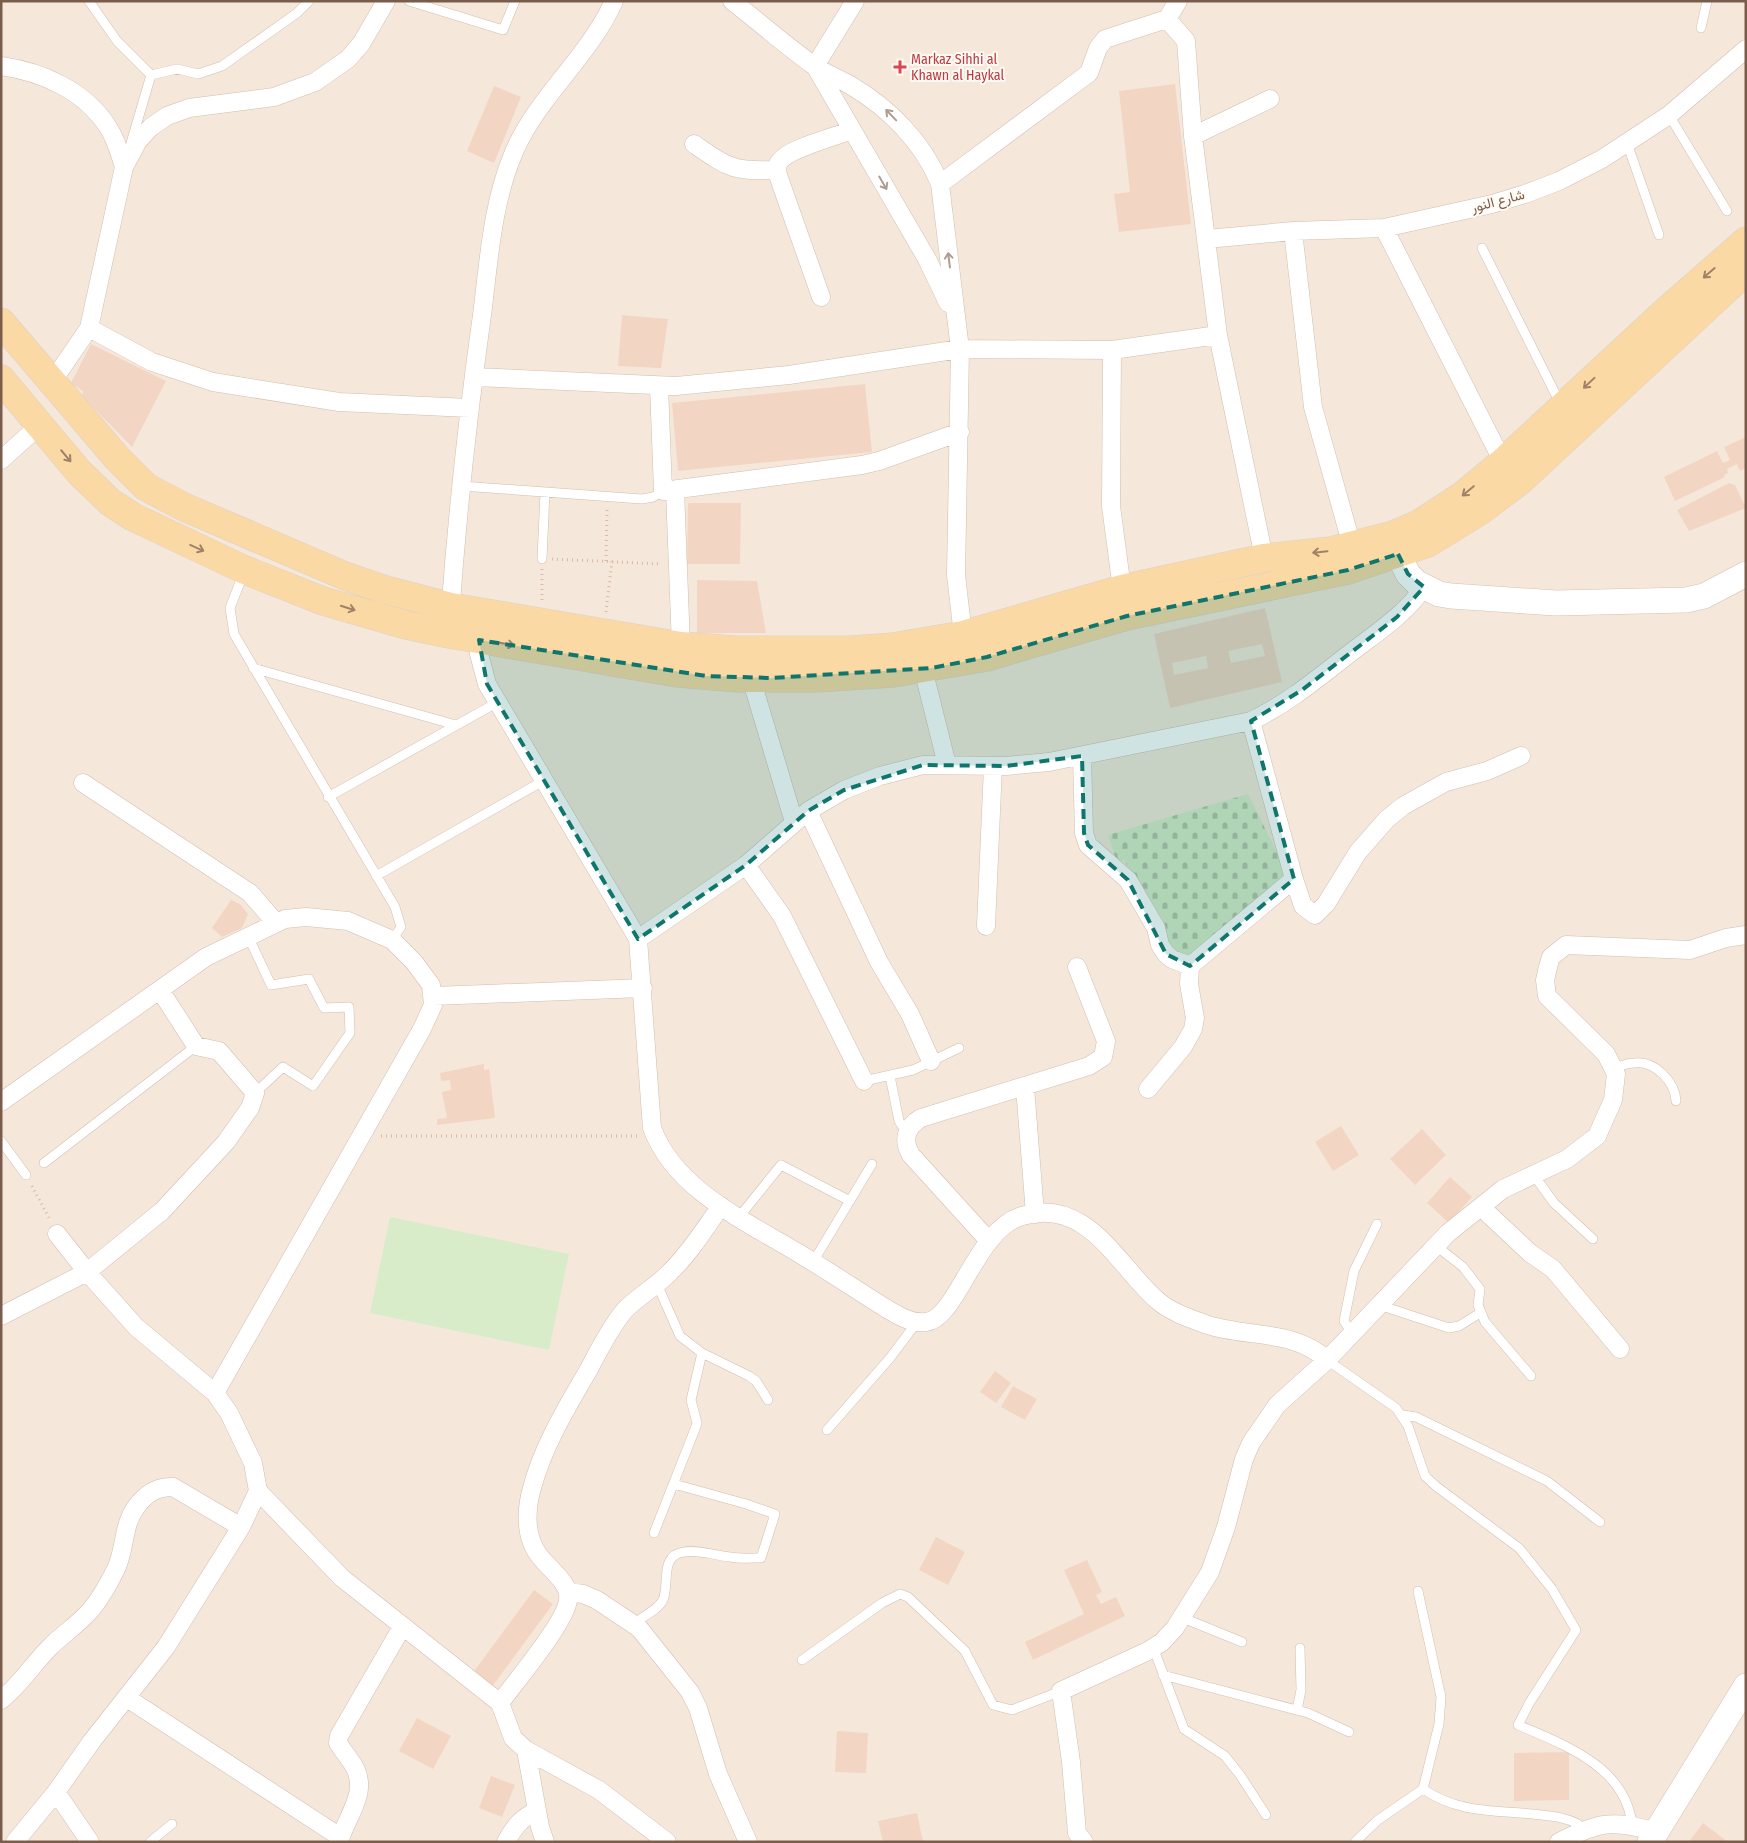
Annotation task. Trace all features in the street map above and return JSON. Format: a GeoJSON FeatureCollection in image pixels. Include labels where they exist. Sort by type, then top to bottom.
{"type":"FeatureCollection","features":[{"type":"Feature","properties":{"kind":"main road"},"geometry":{"type":"LineString","coordinates":[[1,322],[130,472],[161,496],[345,576],[383,589],[451,607],[681,646],[735,650],[852,650],[892,647],[963,636],[1122,589],[1264,558],[1330,551],[1393,535],[1417,525],[1462,496],[1503,462],[1746,241]]}},
{"type":"Feature","properties":{"kind":"main road"},"geometry":{"type":"LineString","coordinates":[[1,379],[79,472],[110,502],[133,517],[245,570],[350,609],[406,625],[479,640],[677,672],[751,678],[817,678],[923,669],[987,657],[1127,616],[1348,570],[1428,543],[1451,531],[1521,480],[1746,271]]}},
{"type":"Feature","properties":{"kind":"main road"},"geometry":{"type":"LineString","coordinates":[[1398,554],[1408,574],[1424,587],[1439,594],[1514,601],[1686,600],[1704,596],[1746,574]]}},
{"type":"Feature","properties":{"kind":"main road"},"geometry":{"type":"LineString","coordinates":[[1653,1837],[1746,1686]]}},
{"type":"Feature","properties":{"kind":"street"},"geometry":{"type":"LineString","coordinates":[[52,382],[89,328],[124,167],[138,141],[151,127],[167,116],[189,108],[281,95],[294,91],[330,73],[361,44],[386,1]]}},
{"type":"Feature","properties":{"kind":"street"},"geometry":{"type":"LineString","coordinates":[[449,634],[461,486],[470,408],[494,222],[506,173],[523,134],[593,39],[614,1]]}},
{"type":"Feature","properties":{"kind":"street"},"geometry":{"type":"LineString","coordinates":[[732,1],[814,66],[849,84],[884,108],[923,149],[931,162],[940,184],[960,349],[956,575],[963,636]]}},
{"type":"Feature","properties":{"kind":"street"},"geometry":{"type":"LineString","coordinates":[[814,66],[855,1]]}},
{"type":"Feature","properties":{"kind":"street"},"geometry":{"type":"LineString","coordinates":[[940,184],[1089,73],[1098,48],[1105,39],[1167,18],[1178,1]]}},
{"type":"Feature","properties":{"kind":"street"},"geometry":{"type":"LineString","coordinates":[[1167,18],[1186,41],[1193,136],[1218,335],[1264,558]]}},
{"type":"Feature","properties":{"kind":"street","name":"شارع النور"},"geometry":{"type":"LineString","coordinates":[[1207,239],[1293,231],[1384,228],[1492,204],[1525,194],[1559,181],[1602,159],[1627,143],[1669,115],[1746,49]]}},
{"type":"Feature","properties":{"kind":"street"},"geometry":{"type":"LineString","coordinates":[[1,66],[55,82],[78,95],[96,111],[109,129],[124,167]]}},
{"type":"Feature","properties":{"kind":"street"},"geometry":{"type":"LineString","coordinates":[[814,66],[936,275],[957,326]]}},
{"type":"Feature","properties":{"kind":"street"},"geometry":{"type":"LineString","coordinates":[[1193,136],[1270,99]]}},
{"type":"Feature","properties":{"kind":"street"},"geometry":{"type":"LineString","coordinates":[[821,297],[777,170],[778,163],[788,154],[852,130]]}},
{"type":"Feature","properties":{"kind":"street"},"geometry":{"type":"LineString","coordinates":[[694,144],[728,167],[748,172],[777,170]]}},
{"type":"Feature","properties":{"kind":"street"},"geometry":{"type":"LineString","coordinates":[[1384,228],[1503,462]]}},
{"type":"Feature","properties":{"kind":"street"},"geometry":{"type":"LineString","coordinates":[[1293,231],[1313,407],[1352,546]]}},
{"type":"Feature","properties":{"kind":"street"},"geometry":{"type":"LineString","coordinates":[[89,328],[152,362],[213,382],[339,402],[470,408]]}},
{"type":"Feature","properties":{"kind":"street"},"geometry":{"type":"LineString","coordinates":[[474,377],[659,386],[789,375],[960,349],[1112,350],[1218,335]]}},
{"type":"Feature","properties":{"kind":"street"},"geometry":{"type":"LineString","coordinates":[[1112,350],[1111,506],[1122,589]]}},
{"type":"Feature","properties":{"kind":"street"},"geometry":{"type":"LineString","coordinates":[[659,386],[678,566],[681,646]]}},
{"type":"Feature","properties":{"kind":"street"},"geometry":{"type":"LineString","coordinates":[[1,460],[40,425]]}},
{"type":"Feature","properties":{"kind":"street"},"geometry":{"type":"LineString","coordinates":[[669,490],[862,465],[879,461],[960,432]]}},
{"type":"Feature","properties":{"kind":"street"},"geometry":{"type":"LineString","coordinates":[[638,939],[746,865],[801,817],[844,790],[880,776],[923,765],[1026,765],[1082,756],[1250,720],[1273,711],[1302,690],[1397,617],[1424,587]]}},
{"type":"Feature","properties":{"kind":"street"},"geometry":{"type":"LineString","coordinates":[[484,613],[479,640],[482,669],[487,684],[543,782],[638,939],[643,988],[649,1114],[654,1136],[665,1154],[689,1182],[721,1206],[887,1309],[917,1322],[928,1322],[940,1316],[989,1241],[1007,1223],[1022,1216],[1053,1214],[1069,1218],[1087,1228],[1113,1249],[1158,1301],[1173,1311],[1208,1325],[1309,1346],[1327,1360]]}},
{"type":"Feature","properties":{"kind":"street"},"geometry":{"type":"LineString","coordinates":[[923,669],[947,765]]}},
{"type":"Feature","properties":{"kind":"street"},"geometry":{"type":"LineString","coordinates":[[751,678],[801,817],[879,962],[910,1014],[931,1061]]}},
{"type":"Feature","properties":{"kind":"street"},"geometry":{"type":"LineString","coordinates":[[1250,720],[1294,879],[1303,906],[1315,915],[1326,904],[1358,852],[1387,819],[1403,806],[1446,782],[1487,771],[1521,756]]}},
{"type":"Feature","properties":{"kind":"street"},"geometry":{"type":"LineString","coordinates":[[1082,756],[1084,833],[1088,845],[1128,880],[1156,928],[1160,945],[1166,954],[1172,959],[1190,966]]}},
{"type":"Feature","properties":{"kind":"street"},"geometry":{"type":"LineString","coordinates":[[986,926],[993,766]]}},
{"type":"Feature","properties":{"kind":"street"},"geometry":{"type":"LineString","coordinates":[[83,784],[250,893],[275,922]]}},
{"type":"Feature","properties":{"kind":"street"},"geometry":{"type":"LineString","coordinates":[[746,865],[782,916],[864,1081]]}},
{"type":"Feature","properties":{"kind":"street"},"geometry":{"type":"LineString","coordinates":[[1148,1089],[1183,1047],[1193,1029],[1195,1018],[1189,984],[1190,966],[1294,879]]}},
{"type":"Feature","properties":{"kind":"street"},"geometry":{"type":"LineString","coordinates":[[1,1102],[206,957],[275,922],[306,916],[329,917],[348,921],[392,940],[426,977],[434,996],[433,1005],[422,1029],[215,1393]]}},
{"type":"Feature","properties":{"kind":"street"},"geometry":{"type":"LineString","coordinates":[[1079,1839],[1061,1691],[1162,1642],[1183,1618],[1210,1572],[1219,1550],[1244,1459],[1251,1443],[1277,1406],[1327,1360],[1435,1245],[1503,1190],[1567,1159],[1597,1136],[1613,1100],[1616,1086],[1614,1068],[1606,1054],[1547,996],[1545,980],[1551,957],[1566,945],[1587,944],[1690,950],[1726,938],[1746,935]]}},
{"type":"Feature","properties":{"kind":"street"},"geometry":{"type":"LineString","coordinates":[[989,1241],[911,1155],[905,1138],[913,1122],[921,1118],[1090,1066],[1103,1057],[1106,1041],[1077,967]]}},
{"type":"Feature","properties":{"kind":"street"},"geometry":{"type":"LineString","coordinates":[[434,996],[643,988]]}},
{"type":"Feature","properties":{"kind":"street"},"geometry":{"type":"LineString","coordinates":[[1,1316],[87,1272],[162,1211],[226,1142],[250,1108],[255,1093],[219,1052],[196,1046],[160,990]]}},
{"type":"Feature","properties":{"kind":"street"},"geometry":{"type":"LineString","coordinates":[[1025,1087],[1035,1214]]}},
{"type":"Feature","properties":{"kind":"street"},"geometry":{"type":"LineString","coordinates":[[721,1206],[679,1263],[658,1284],[625,1311],[604,1342],[548,1445],[532,1486],[528,1502],[530,1540],[536,1552],[568,1592],[583,1594],[597,1600],[633,1624],[690,1692],[698,1708],[718,1774],[748,1842]]}},
{"type":"Feature","properties":{"kind":"street"},"geometry":{"type":"LineString","coordinates":[[1481,1207],[1530,1253],[1553,1269],[1620,1349]]}},
{"type":"Feature","properties":{"kind":"street"},"geometry":{"type":"LineString","coordinates":[[14,1842],[56,1792],[92,1741],[166,1647],[241,1526],[258,1491],[257,1476],[249,1456],[229,1413],[215,1393],[136,1327],[87,1272],[57,1234]]}},
{"type":"Feature","properties":{"kind":"street"},"geometry":{"type":"LineString","coordinates":[[1,1700],[33,1670],[50,1647],[94,1607],[116,1568],[129,1517],[150,1492],[163,1487],[173,1487],[241,1526]]}},
{"type":"Feature","properties":{"kind":"street"},"geometry":{"type":"LineString","coordinates":[[258,1491],[342,1578],[500,1703],[513,1738],[526,1750],[599,1790],[666,1842]]}},
{"type":"Feature","properties":{"kind":"street"},"geometry":{"type":"LineString","coordinates":[[500,1703],[559,1622],[566,1609],[568,1592]]}},
{"type":"Feature","properties":{"kind":"street"},"geometry":{"type":"LineString","coordinates":[[127,1698],[340,1839],[350,1813],[358,1800],[360,1782],[353,1764],[338,1743],[339,1736],[402,1627]]}},
{"type":"Feature","properties":{"kind":"street"},"geometry":{"type":"LineString","coordinates":[[526,1750],[537,1811],[545,1842]]}},
{"type":"Feature","properties":{"kind":"street"},"geometry":{"type":"LineString","coordinates":[[56,1792],[90,1842]]}},
{"type":"Feature","properties":{"kind":"street"},"geometry":{"type":"LineString","coordinates":[[506,1842],[516,1825],[524,1817],[537,1811]]}},
{"type":"Feature","properties":{"kind":"street"},"geometry":{"type":"LineString","coordinates":[[1559,1842],[1578,1832],[1606,1823],[1632,1825],[1653,1837]]}},
{"type":"Feature","properties":{"kind":"lane"},"geometry":{"type":"LineString","coordinates":[[89,1],[117,41],[151,75]]}},
{"type":"Feature","properties":{"kind":"lane"},"geometry":{"type":"LineString","coordinates":[[151,75],[177,70],[198,74],[222,66],[297,13],[309,1]]}},
{"type":"Feature","properties":{"kind":"lane"},"geometry":{"type":"LineString","coordinates":[[409,1],[503,30],[515,1]]}},
{"type":"Feature","properties":{"kind":"lane"},"geometry":{"type":"LineString","coordinates":[[1700,28],[1706,1]]}},
{"type":"Feature","properties":{"kind":"lane"},"geometry":{"type":"LineString","coordinates":[[124,167],[151,75]]}},
{"type":"Feature","properties":{"kind":"lane"},"geometry":{"type":"LineString","coordinates":[[1669,115],[1728,211]]}},
{"type":"Feature","properties":{"kind":"lane"},"geometry":{"type":"LineString","coordinates":[[1627,143],[1659,235]]}},
{"type":"Feature","properties":{"kind":"lane"},"geometry":{"type":"LineString","coordinates":[[1482,248],[1562,407]]}},
{"type":"Feature","properties":{"kind":"lane"},"geometry":{"type":"LineString","coordinates":[[461,486],[642,499],[653,497],[669,490]]}},
{"type":"Feature","properties":{"kind":"lane"},"geometry":{"type":"LineString","coordinates":[[542,559],[545,492]]}},
{"type":"Feature","properties":{"kind":"lane"},"geometry":{"type":"LineString","coordinates":[[245,570],[234,595],[231,621],[234,634],[400,918],[401,927],[392,940]]}},
{"type":"Feature","properties":{"kind":"lane"},"geometry":{"type":"LineString","coordinates":[[253,668],[456,726]]}},
{"type":"Feature","properties":{"kind":"lane"},"geometry":{"type":"LineString","coordinates":[[328,797],[498,702]]}},
{"type":"Feature","properties":{"kind":"lane"},"geometry":{"type":"LineString","coordinates":[[376,876],[543,782]]}},
{"type":"Feature","properties":{"kind":"lane"},"geometry":{"type":"LineString","coordinates":[[248,936],[271,985],[309,979],[324,1008],[349,1007],[350,1033],[313,1086],[282,1067],[255,1093]]}},
{"type":"Feature","properties":{"kind":"lane"},"geometry":{"type":"LineString","coordinates":[[44,1163],[196,1046]]}},
{"type":"Feature","properties":{"kind":"lane"},"geometry":{"type":"LineString","coordinates":[[864,1081],[913,1070],[959,1048]]}},
{"type":"Feature","properties":{"kind":"lane"},"geometry":{"type":"LineString","coordinates":[[1614,1068],[1641,1062],[1657,1069],[1673,1085],[1676,1102]]}},
{"type":"Feature","properties":{"kind":"lane"},"geometry":{"type":"LineString","coordinates":[[890,1076],[899,1121],[908,1130]]}},
{"type":"Feature","properties":{"kind":"lane"},"geometry":{"type":"LineString","coordinates":[[1,1141],[26,1175]]}},
{"type":"Feature","properties":{"kind":"lane"},"geometry":{"type":"LineString","coordinates":[[814,1262],[872,1164]]}},
{"type":"Feature","properties":{"kind":"lane"},"geometry":{"type":"LineString","coordinates":[[739,1217],[781,1165],[850,1201]]}},
{"type":"Feature","properties":{"kind":"lane"},"geometry":{"type":"LineString","coordinates":[[1533,1174],[1554,1203],[1593,1239]]}},
{"type":"Feature","properties":{"kind":"lane"},"geometry":{"type":"LineString","coordinates":[[1352,1333],[1344,1322],[1350,1287],[1354,1271],[1376,1224]]}},
{"type":"Feature","properties":{"kind":"lane"},"geometry":{"type":"LineString","coordinates":[[1435,1245],[1464,1268],[1480,1289],[1478,1305],[1480,1313],[1531,1376]]}},
{"type":"Feature","properties":{"kind":"lane"},"geometry":{"type":"LineString","coordinates":[[658,1284],[680,1336],[702,1354],[756,1380],[768,1400]]}},
{"type":"Feature","properties":{"kind":"lane"},"geometry":{"type":"LineString","coordinates":[[1379,1305],[1449,1328],[1459,1326],[1480,1313]]}},
{"type":"Feature","properties":{"kind":"lane"},"geometry":{"type":"LineString","coordinates":[[827,1430],[890,1358],[917,1322]]}},
{"type":"Feature","properties":{"kind":"lane"},"geometry":{"type":"LineString","coordinates":[[654,1533],[696,1428],[691,1400],[702,1354]]}},
{"type":"Feature","properties":{"kind":"lane"},"geometry":{"type":"LineString","coordinates":[[1327,1360],[1387,1400],[1403,1416],[1425,1476],[1436,1487],[1519,1548],[1552,1589],[1576,1630],[1530,1702],[1518,1725],[1575,1750],[1604,1771],[1626,1800],[1632,1825]]}},
{"type":"Feature","properties":{"kind":"lane"},"geometry":{"type":"LineString","coordinates":[[1403,1416],[1416,1417],[1547,1481],[1600,1522]]}},
{"type":"Feature","properties":{"kind":"lane"},"geometry":{"type":"LineString","coordinates":[[633,1624],[658,1607],[662,1601],[668,1562],[675,1555],[694,1551],[731,1558],[761,1558],[775,1514],[674,1484]]}},
{"type":"Feature","properties":{"kind":"lane"},"geometry":{"type":"LineString","coordinates":[[1355,1842],[1378,1820],[1423,1789],[1440,1724],[1441,1697],[1418,1591]]}},
{"type":"Feature","properties":{"kind":"lane"},"geometry":{"type":"LineString","coordinates":[[802,1660],[882,1603],[900,1594],[908,1597],[958,1643],[971,1661],[994,1705],[1012,1710],[1061,1691]]}},
{"type":"Feature","properties":{"kind":"lane"},"geometry":{"type":"LineString","coordinates":[[1183,1618],[1242,1642]]}},
{"type":"Feature","properties":{"kind":"lane"},"geometry":{"type":"LineString","coordinates":[[1153,1647],[1184,1729],[1225,1756],[1240,1775],[1266,1816]]}},
{"type":"Feature","properties":{"kind":"lane"},"geometry":{"type":"LineString","coordinates":[[1297,1710],[1301,1690],[1300,1648]]}},
{"type":"Feature","properties":{"kind":"lane"},"geometry":{"type":"LineString","coordinates":[[1163,1675],[1297,1710],[1349,1732]]}},
{"type":"Feature","properties":{"kind":"lane"},"geometry":{"type":"LineString","coordinates":[[1423,1789],[1448,1804],[1460,1808],[1562,1817],[1578,1824],[1578,1832]]}},
{"type":"Feature","properties":{"kind":"lane"},"geometry":{"type":"LineString","coordinates":[[150,1842],[172,1824]]}},
{"type":"Feature","properties":{"kind":"path"},"geometry":{"type":"LineString","coordinates":[[606,561],[607,496]]}},
{"type":"Feature","properties":{"kind":"path"},"geometry":{"type":"LineString","coordinates":[[542,621],[542,559],[612,561],[678,566]]}},
{"type":"Feature","properties":{"kind":"path"},"geometry":{"type":"LineString","coordinates":[[604,632],[612,561]]}},
{"type":"Feature","properties":{"kind":"path"},"geometry":{"type":"LineString","coordinates":[[361,1136],[654,1136]]}},
{"type":"Feature","properties":{"kind":"path"},"geometry":{"type":"LineString","coordinates":[[26,1175],[57,1234]]}},
{"type":"Feature","properties":{"kind":"highlighted area"},"geometry":{"type":"Polygon","coordinates":[[[1398,554],[1408,574],[1424,587],[1397,617],[1302,690],[1251,721],[1294,879],[1190,966],[1166,954],[1128,880],[1088,845],[1084,833],[1082,756],[1006,766],[923,765],[844,790],[808,811],[746,865],[638,939],[487,684],[479,640],[706,676],[772,678],[932,668],[987,657],[1127,616],[1348,570],[1398,554]]]}},
{"type":"Feature","properties":{"kind":"shaded area"},"geometry":{"type":"Polygon","coordinates":[[[1,1],[1746,1],[1746,1842],[1,1842],[1,1]]]}},
{"type":"Feature","properties":{"kind":"green space"},"geometry":{"type":"Polygon","coordinates":[[[1248,794],[1285,869],[1281,881],[1189,955],[1171,951],[1164,921],[1124,860],[1117,862],[1108,835],[1248,794]]]}},
{"type":"Feature","properties":{"kind":"green space"},"geometry":{"type":"Polygon","coordinates":[[[390,1217],[569,1254],[549,1350],[370,1313],[390,1217]]]}},
{"type":"Feature","properties":{"kind":"building"},"geometry":{"type":"Polygon","coordinates":[[[1175,84],[1191,224],[1119,232],[1114,194],[1130,192],[1119,91],[1175,84]]]}},
{"type":"Feature","properties":{"kind":"building"},"geometry":{"type":"Polygon","coordinates":[[[494,86],[521,97],[494,163],[467,151],[494,86]]]}},
{"type":"Feature","properties":{"kind":"building"},"geometry":{"type":"Polygon","coordinates":[[[622,315],[668,319],[661,368],[618,366],[622,315]]]}},
{"type":"Feature","properties":{"kind":"building"},"geometry":{"type":"Polygon","coordinates":[[[91,344],[166,381],[132,447],[82,396],[83,391],[71,383],[91,344]]]}},
{"type":"Feature","properties":{"kind":"building"},"geometry":{"type":"Polygon","coordinates":[[[865,384],[872,452],[678,471],[672,403],[865,384]]]}},
{"type":"Feature","properties":{"kind":"building"},"geometry":{"type":"Polygon","coordinates":[[[1746,437],[1746,468],[1740,471],[1737,464],[1727,469],[1728,473],[1724,475],[1725,477],[1675,501],[1664,477],[1717,451],[1723,463],[1730,460],[1724,447],[1746,437]]]}},
{"type":"Feature","properties":{"kind":"building"},"geometry":{"type":"Polygon","coordinates":[[[1729,483],[1735,485],[1746,508],[1689,531],[1677,510],[1729,483]]]}},
{"type":"Feature","properties":{"kind":"building"},"geometry":{"type":"Polygon","coordinates":[[[688,503],[741,503],[740,564],[687,564],[688,503]]]}},
{"type":"Feature","properties":{"kind":"building"},"geometry":{"type":"Polygon","coordinates":[[[697,580],[757,581],[766,633],[697,633],[697,580]]]}},
{"type":"Feature","properties":{"kind":"building"},"geometry":{"type":"Polygon","coordinates":[[[1265,608],[1282,682],[1170,708],[1154,634],[1265,608]],[[1262,644],[1228,651],[1231,663],[1265,656],[1262,644]],[[1206,656],[1172,663],[1174,675],[1208,668],[1206,656]]]}},
{"type":"Feature","properties":{"kind":"building"},"geometry":{"type":"Polygon","coordinates":[[[231,900],[240,904],[248,914],[242,928],[222,937],[212,928],[231,900]]]}},
{"type":"Feature","properties":{"kind":"building"},"geometry":{"type":"Polygon","coordinates":[[[484,1064],[484,1070],[489,1069],[495,1118],[437,1125],[437,1119],[447,1118],[442,1092],[451,1090],[450,1080],[441,1081],[440,1073],[484,1064]]]}},
{"type":"Feature","properties":{"kind":"building"},"geometry":{"type":"Polygon","coordinates":[[[1341,1126],[1359,1155],[1333,1171],[1315,1142],[1341,1126]]]}},
{"type":"Feature","properties":{"kind":"building"},"geometry":{"type":"Polygon","coordinates":[[[1422,1129],[1446,1155],[1415,1185],[1390,1159],[1422,1129]]]}},
{"type":"Feature","properties":{"kind":"building"},"geometry":{"type":"Polygon","coordinates":[[[1450,1177],[1472,1197],[1449,1223],[1427,1203],[1450,1177]]]}},
{"type":"Feature","properties":{"kind":"building"},"geometry":{"type":"Polygon","coordinates":[[[995,1371],[1011,1383],[996,1403],[980,1392],[995,1371]]]}},
{"type":"Feature","properties":{"kind":"building"},"geometry":{"type":"Polygon","coordinates":[[[1013,1386],[1037,1399],[1025,1420],[1001,1407],[1013,1386]]]}},
{"type":"Feature","properties":{"kind":"building"},"geometry":{"type":"Polygon","coordinates":[[[936,1537],[965,1552],[948,1585],[919,1570],[936,1537]]]}},
{"type":"Feature","properties":{"kind":"building"},"geometry":{"type":"Polygon","coordinates":[[[1087,1560],[1102,1592],[1096,1595],[1101,1604],[1116,1597],[1125,1616],[1033,1660],[1025,1642],[1084,1614],[1064,1570],[1087,1560]]]}},
{"type":"Feature","properties":{"kind":"building"},"geometry":{"type":"Polygon","coordinates":[[[534,1590],[553,1604],[491,1688],[472,1674],[534,1590]]]}},
{"type":"Feature","properties":{"kind":"building"},"geometry":{"type":"Polygon","coordinates":[[[417,1718],[451,1736],[433,1769],[399,1751],[417,1718]]]}},
{"type":"Feature","properties":{"kind":"building"},"geometry":{"type":"Polygon","coordinates":[[[837,1731],[868,1733],[866,1773],[835,1772],[837,1731]]]}},
{"type":"Feature","properties":{"kind":"building"},"geometry":{"type":"Polygon","coordinates":[[[1569,1752],[1569,1800],[1514,1801],[1514,1753],[1569,1752]]]}},
{"type":"Feature","properties":{"kind":"building"},"geometry":{"type":"Polygon","coordinates":[[[491,1776],[515,1785],[502,1817],[479,1808],[491,1776]]]}},
{"type":"Feature","properties":{"kind":"building"},"geometry":{"type":"Polygon","coordinates":[[[917,1813],[923,1842],[883,1842],[878,1821],[917,1813]]]}},
{"type":"Feature","properties":{"kind":"building"},"geometry":{"type":"Polygon","coordinates":[[[1703,1823],[1728,1842],[1689,1842],[1703,1823]]]}},
{"type":"Feature","properties":{"kind":"place","name":"Markaz Sihhi al Khawn al Haykal"},"geometry":{"type":"Point","coordinates":[900,67]}}]}
